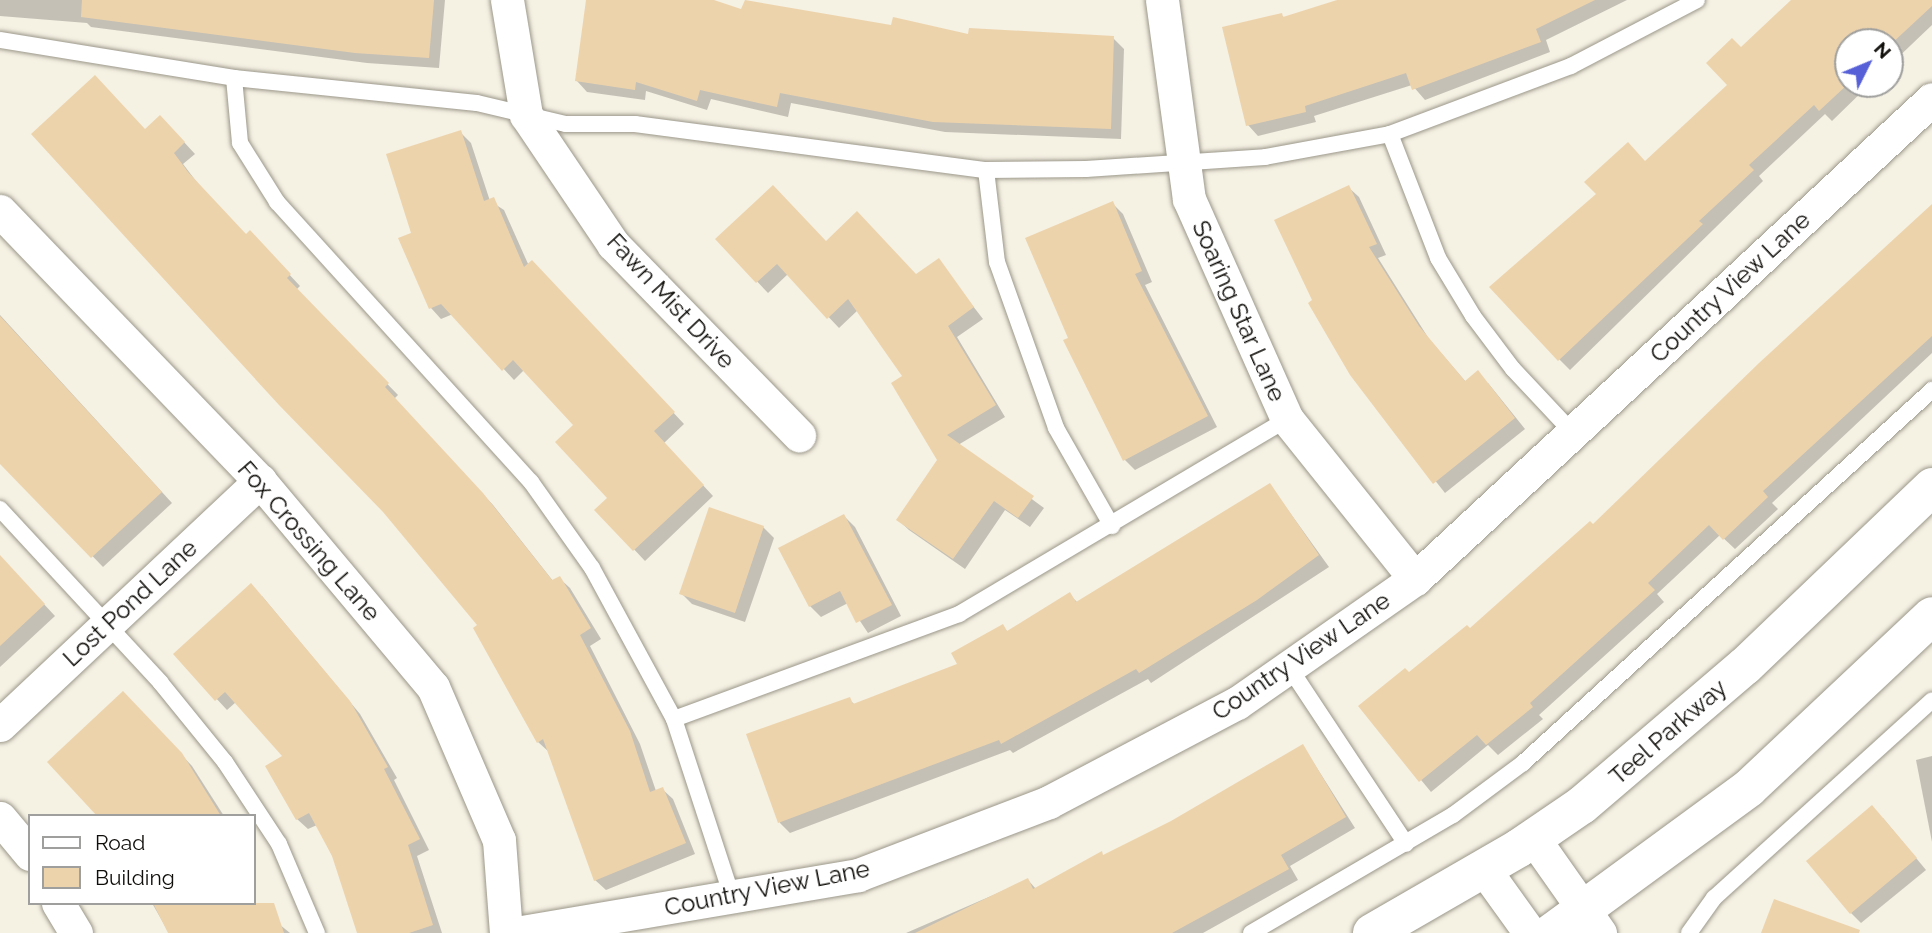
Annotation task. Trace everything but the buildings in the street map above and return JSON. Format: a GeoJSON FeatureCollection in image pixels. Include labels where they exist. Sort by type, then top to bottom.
{"type":"FeatureCollection","features":[{"type":"Feature","properties":{"kind":"main road","name":"Teel Parkway"},"geometry":{"type":"LineString","coordinates":[[1372,933],[1534,839],[1582,805],[1745,666],[1932,487]]}},
{"type":"Feature","properties":{"kind":"main road"},"geometry":{"type":"LineString","coordinates":[[1551,933],[1592,921],[1749,788],[1932,616]]}},
{"type":"Feature","properties":{"kind":"street","name":"Fawn Mist Drive"},"geometry":{"type":"LineString","coordinates":[[507,0],[526,115],[612,244],[799,435]]}},
{"type":"Feature","properties":{"kind":"street","name":"Soaring Star Lane"},"geometry":{"type":"LineString","coordinates":[[1162,0],[1189,199],[1287,419],[1415,579]]}},
{"type":"Feature","properties":{"kind":"street","name":"Country View Lane"},"geometry":{"type":"LineString","coordinates":[[516,933],[858,875],[1049,802],[1237,703],[1415,579],[1932,99]]}},
{"type":"Feature","properties":{"kind":"street","name":"Fox Crossing Lane"},"geometry":{"type":"LineString","coordinates":[[0,211],[260,481],[433,687],[499,840],[506,933]]}},
{"type":"Feature","properties":{"kind":"street","name":"Lost Pond Lane"},"geometry":{"type":"LineString","coordinates":[[0,724],[260,481]]}},
{"type":"Feature","properties":{"kind":"street"},"geometry":{"type":"LineString","coordinates":[[0,818],[28,852]]}},
{"type":"Feature","properties":{"kind":"street"},"geometry":{"type":"LineString","coordinates":[[1534,839],[1592,921]]}},
{"type":"Feature","properties":{"kind":"street"},"geometry":{"type":"LineString","coordinates":[[1484,869],[1530,933]]}},
{"type":"Feature","properties":{"kind":"street"},"geometry":{"type":"LineString","coordinates":[[59,905],[76,933]]}},
{"type":"Feature","properties":{"kind":"lane"},"geometry":{"type":"LineString","coordinates":[[0,40],[234,78],[477,103],[566,124],[635,124],[986,170],[1184,165],[1390,134],[1571,66],[1697,0]]}},
{"type":"Feature","properties":{"kind":"lane"},"geometry":{"type":"LineString","coordinates":[[234,78],[240,143],[277,202],[531,482],[592,569],[674,719],[732,896]]}},
{"type":"Feature","properties":{"kind":"lane"},"geometry":{"type":"LineString","coordinates":[[1390,134],[1438,258],[1473,316],[1513,369],[1573,433]]}},
{"type":"Feature","properties":{"kind":"lane"},"geometry":{"type":"LineString","coordinates":[[986,170],[997,262],[1056,428],[1112,526]]}},
{"type":"Feature","properties":{"kind":"lane"},"geometry":{"type":"LineString","coordinates":[[1251,933],[1406,844],[1523,763],[1932,390]]}},
{"type":"Feature","properties":{"kind":"lane"},"geometry":{"type":"LineString","coordinates":[[674,719],[959,614],[1112,526],[1287,419]]}},
{"type":"Feature","properties":{"kind":"lane"},"geometry":{"type":"LineString","coordinates":[[0,509],[106,625],[225,762],[279,844],[317,933]]}},
{"type":"Feature","properties":{"kind":"lane"},"geometry":{"type":"LineString","coordinates":[[1289,667],[1406,844]]}},
{"type":"Feature","properties":{"kind":"lane"},"geometry":{"type":"LineString","coordinates":[[1689,933],[1714,898],[1932,700]]}}]}
